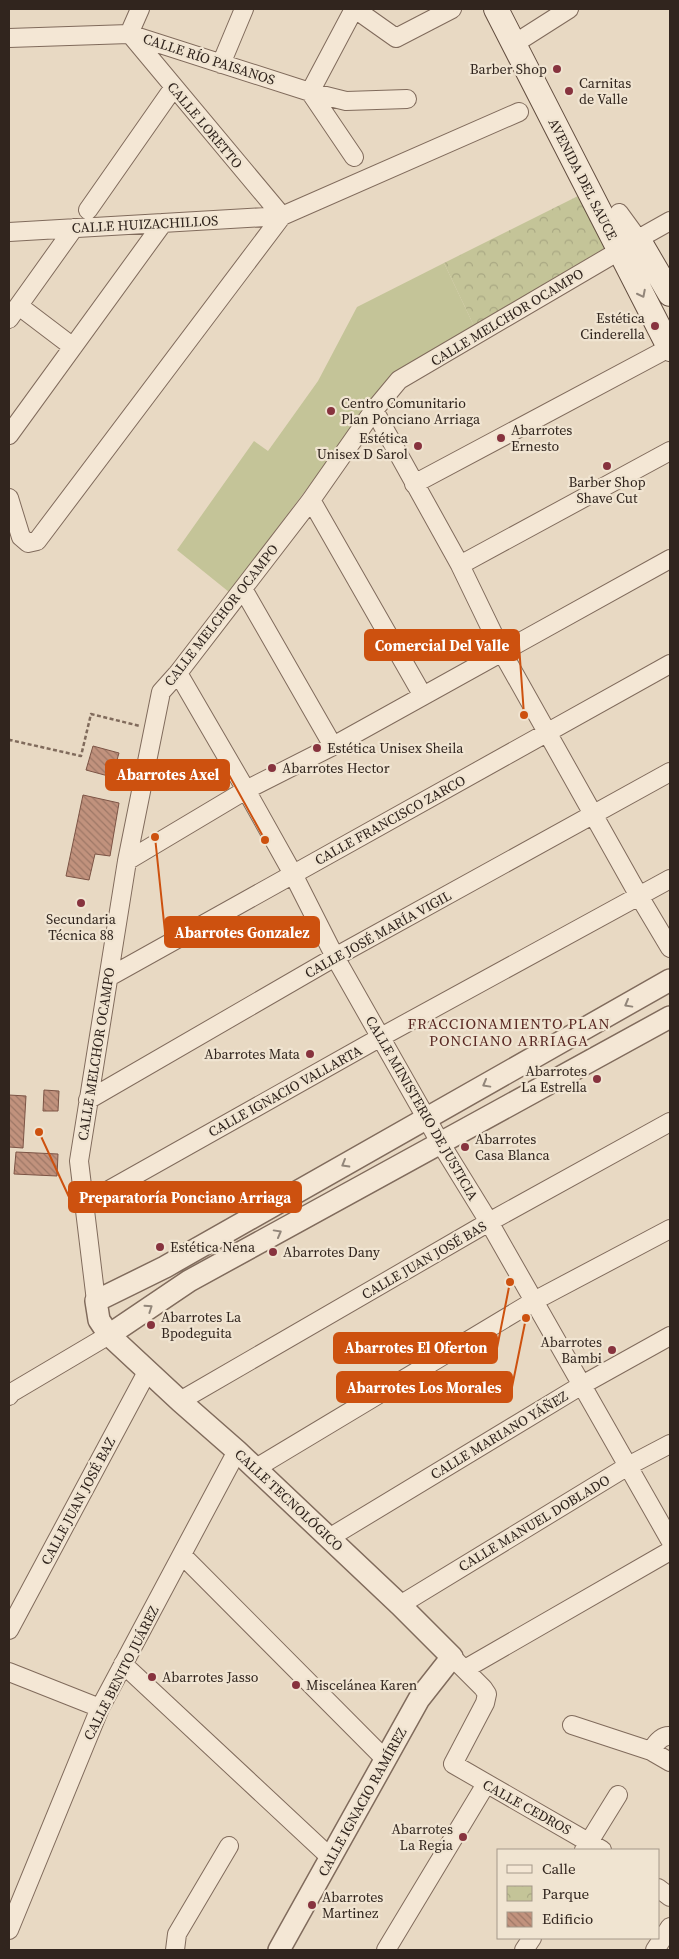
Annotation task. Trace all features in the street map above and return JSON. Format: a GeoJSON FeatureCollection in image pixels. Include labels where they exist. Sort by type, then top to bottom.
{"type":"FeatureCollection","features":[{"type":"Feature","properties":{"kind":"main road","name":"AVENIDA DEL SAUCE"},"geometry":{"type":"LineString","coordinates":[[502,12],[514,44],[557,128],[628,245],[670,348]]}},
{"type":"Feature","properties":{"kind":"main road","name":"AVENIDA DEL SAUCE"},"geometry":{"type":"LineString","coordinates":[[628,245],[670,294]]}},
{"type":"Feature","properties":{"kind":"street"},"geometry":{"type":"LineString","coordinates":[[129,34],[140,9]]}},
{"type":"Feature","properties":{"kind":"street"},"geometry":{"type":"LineString","coordinates":[[221,64],[244,9]]}},
{"type":"Feature","properties":{"kind":"street"},"geometry":{"type":"LineString","coordinates":[[354,157],[310,92],[355,9],[396,38],[452,9]]}},
{"type":"Feature","properties":{"kind":"street"},"geometry":{"type":"LineString","coordinates":[[514,44],[569,9]]}},
{"type":"Feature","properties":{"kind":"street","name":"CALLE RÍO PAISANOS"},"geometry":{"type":"LineString","coordinates":[[9,38],[129,34],[310,92],[346,101],[407,99]]}},
{"type":"Feature","properties":{"kind":"street","name":"CALLE LORETTO"},"geometry":{"type":"LineString","coordinates":[[129,34],[282,216]]}},
{"type":"Feature","properties":{"kind":"street"},"geometry":{"type":"LineString","coordinates":[[88,210],[174,87]]}},
{"type":"Feature","properties":{"kind":"street"},"geometry":{"type":"LineString","coordinates":[[9,498],[15,539],[28,543],[37,541],[282,216],[519,112]]}},
{"type":"Feature","properties":{"kind":"street","name":"CALLE HUIZACHILLOS"},"geometry":{"type":"LineString","coordinates":[[9,232],[282,216]]}},
{"type":"Feature","properties":{"kind":"street","name":"CALLE MELCHOR OCAMPO"},"geometry":{"type":"LineString","coordinates":[[109,1335],[99,1320],[79,1162],[126,861],[161,692],[178,673],[311,500],[374,410],[400,380],[670,221]]}},
{"type":"Feature","properties":{"kind":"street"},"geometry":{"type":"LineString","coordinates":[[9,435],[163,223]]}},
{"type":"Feature","properties":{"kind":"street"},"geometry":{"type":"LineString","coordinates":[[73,347],[14,312],[74,228]]}},
{"type":"Feature","properties":{"kind":"street"},"geometry":{"type":"LineString","coordinates":[[414,484],[670,348]]}},
{"type":"Feature","properties":{"kind":"street"},"geometry":{"type":"LineString","coordinates":[[374,410],[460,565],[502,652],[670,948]]}},
{"type":"Feature","properties":{"kind":"street"},"geometry":{"type":"LineString","coordinates":[[460,565],[670,452]]}},
{"type":"Feature","properties":{"kind":"street"},"geometry":{"type":"LineString","coordinates":[[311,500],[423,696]]}},
{"type":"Feature","properties":{"kind":"street"},"geometry":{"type":"LineString","coordinates":[[126,861],[246,790],[333,746],[670,559]]}},
{"type":"Feature","properties":{"kind":"street"},"geometry":{"type":"LineString","coordinates":[[242,589],[333,746]]}},
{"type":"Feature","properties":{"kind":"street","name":"CALLE FRANCISCO ZARCO"},"geometry":{"type":"LineString","coordinates":[[109,977],[670,664]]}},
{"type":"Feature","properties":{"kind":"street","name":"CALLE MINISTERIO DE JUSTICIA"},"geometry":{"type":"LineString","coordinates":[[178,673],[293,874],[335,957],[380,1037],[441,1144],[489,1222],[670,1540]]}},
{"type":"Feature","properties":{"kind":"street","name":"CALLE JOSÉ MARÍA VIGIL"},"geometry":{"type":"LineString","coordinates":[[88,1100],[335,957],[670,772]]}},
{"type":"Feature","properties":{"kind":"street","name":"CALLE IGNACIO VALLARTA"},"geometry":{"type":"LineString","coordinates":[[84,1204],[380,1037],[670,879]]}},
{"type":"Feature","properties":{"kind":"street"},"geometry":{"type":"LineString","coordinates":[[96,1301],[164,1267],[670,980]]}},
{"type":"Feature","properties":{"kind":"street"},"geometry":{"type":"LineString","coordinates":[[9,1396],[11,1392],[109,1335],[189,1281],[670,1017]]}},
{"type":"Feature","properties":{"kind":"street","name":"CALLE JUAN JOSÉ BAS"},"geometry":{"type":"LineString","coordinates":[[180,1401],[489,1222],[670,1122]]}},
{"type":"Feature","properties":{"kind":"street"},"geometry":{"type":"LineString","coordinates":[[256,1468],[534,1301],[670,1229]]}},
{"type":"Feature","properties":{"kind":"street"},"geometry":{"type":"LineString","coordinates":[[164,1267],[189,1281]]}},
{"type":"Feature","properties":{"kind":"street","name":"CALLE TECNOLÓGICO"},"geometry":{"type":"LineString","coordinates":[[109,1335],[147,1372],[238,1451],[400,1604],[458,1663]]}},
{"type":"Feature","properties":{"kind":"street","name":"CALLE MARIANO YÁÑEZ"},"geometry":{"type":"LineString","coordinates":[[329,1538],[582,1385],[670,1336]]}},
{"type":"Feature","properties":{"kind":"street","name":"CALLE JUAN JOSÉ BAZ"},"geometry":{"type":"LineString","coordinates":[[9,1630],[147,1372]]}},
{"type":"Feature","properties":{"kind":"street","name":"CALLE MANUEL DOBLADO"},"geometry":{"type":"LineString","coordinates":[[400,1604],[628,1466],[670,1444]]}},
{"type":"Feature","properties":{"kind":"street","name":"CALLE BENITO JUÁREZ"},"geometry":{"type":"LineString","coordinates":[[9,1930],[100,1708],[238,1451]]}},
{"type":"Feature","properties":{"kind":"street","name":"CALLE IGNACIO RAMÍREZ"},"geometry":{"type":"LineString","coordinates":[[279,1950],[419,1699],[458,1663],[670,1551]]}},
{"type":"Feature","properties":{"kind":"street"},"geometry":{"type":"LineString","coordinates":[[182,1555],[385,1759]]}},
{"type":"Feature","properties":{"kind":"street","name":"CALLE CEDROS"},"geometry":{"type":"LineString","coordinates":[[458,1663],[487,1694],[485,1703],[453,1764],[592,1847]]}},
{"type":"Feature","properties":{"kind":"street"},"geometry":{"type":"LineString","coordinates":[[123,1664],[331,1858]]}},
{"type":"Feature","properties":{"kind":"street"},"geometry":{"type":"LineString","coordinates":[[9,1672],[100,1708]]}},
{"type":"Feature","properties":{"kind":"street"},"geometry":{"type":"LineString","coordinates":[[572,1725],[651,1751],[670,1762]]}},
{"type":"Feature","properties":{"kind":"street"},"geometry":{"type":"LineString","coordinates":[[651,1751],[658,1741],[667,1735],[670,1736]]}},
{"type":"Feature","properties":{"kind":"street"},"geometry":{"type":"LineString","coordinates":[[386,1950],[486,1784]]}},
{"type":"Feature","properties":{"kind":"street"},"geometry":{"type":"LineString","coordinates":[[592,1847],[618,1795]]}},
{"type":"Feature","properties":{"kind":"street"},"geometry":{"type":"LineString","coordinates":[[175,1950],[177,1934],[229,1846]]}},
{"type":"Feature","properties":{"kind":"street"},"geometry":{"type":"LineString","coordinates":[[659,1889],[670,1897]]}},
{"type":"Feature","properties":{"kind":"street"},"geometry":{"type":"LineString","coordinates":[[655,1950],[670,1927]]}},
{"type":"Feature","properties":{"kind":"street"},"geometry":{"type":"LineString","coordinates":[[524,1950],[531,1939]]}},
{"type":"Feature","properties":{"kind":"path"},"geometry":{"type":"LineString","coordinates":[[10,741],[81,756],[91,714],[153,729]]}},
{"type":"Feature","properties":{"kind":"green space"},"geometry":{"type":"Polygon","coordinates":[[[578,196],[605,248],[474,326],[444,263],[578,196]]]}},
{"type":"Feature","properties":{"kind":"green space","name":"Centro Comunitario Plan Ponciano Arriaga"},"geometry":{"type":"Polygon","coordinates":[[[444,263],[474,326],[394,373],[229,592],[177,550],[254,441],[268,451],[318,381],[357,307],[444,263]]]}},
{"type":"Feature","properties":{"kind":"building"},"geometry":{"type":"Polygon","coordinates":[[[93,746],[119,753],[112,777],[86,770],[93,746]]]}},
{"type":"Feature","properties":{"kind":"building"},"geometry":{"type":"Polygon","coordinates":[[[83,795],[119,803],[110,856],[95,854],[89,880],[66,876],[83,795]]]}},
{"type":"Feature","properties":{"kind":"building"},"geometry":{"type":"Polygon","coordinates":[[[44,1090],[59,1091],[58,1111],[43,1111],[44,1090]]]}},
{"type":"Feature","properties":{"kind":"building"},"geometry":{"type":"Polygon","coordinates":[[[9,1095],[26,1096],[23,1148],[9,1147],[9,1095]]]}},
{"type":"Feature","properties":{"kind":"building"},"geometry":{"type":"Polygon","coordinates":[[[16,1152],[58,1154],[57,1176],[14,1174],[16,1152]]]}},
{"type":"Feature","properties":{"kind":"place","name":"Barber Shop"},"geometry":{"type":"Point","coordinates":[557,69]}},
{"type":"Feature","properties":{"kind":"place","name":"Carnitas de Valle"},"geometry":{"type":"Point","coordinates":[569,91]}},
{"type":"Feature","properties":{"kind":"place","name":"Estética Cinderella"},"geometry":{"type":"Point","coordinates":[655,326]}},
{"type":"Feature","properties":{"kind":"place","name":"Centro Comunitario Plan Ponciano Arriaga"},"geometry":{"type":"Point","coordinates":[331,411]}},
{"type":"Feature","properties":{"kind":"place","name":"Abarrotes Ernesto"},"geometry":{"type":"Point","coordinates":[501,438]}},
{"type":"Feature","properties":{"kind":"place","name":"Estética Unisex D Sarol"},"geometry":{"type":"Point","coordinates":[418,446]}},
{"type":"Feature","properties":{"kind":"place","name":"Barber Shop Shave Cut"},"geometry":{"type":"Point","coordinates":[607,466]}},
{"type":"Feature","properties":{"kind":"place","name":"Comercial Del Valle"},"geometry":{"type":"Point","coordinates":[524,715]}},
{"type":"Feature","properties":{"kind":"place","name":"Estética Unisex Sheila"},"geometry":{"type":"Point","coordinates":[317,748]}},
{"type":"Feature","properties":{"kind":"place","name":"Abarrotes Hector"},"geometry":{"type":"Point","coordinates":[272,768]}},
{"type":"Feature","properties":{"kind":"place","name":"Abarrotes Gonzalez"},"geometry":{"type":"Point","coordinates":[155,837]}},
{"type":"Feature","properties":{"kind":"place","name":"Abarrotes Axel"},"geometry":{"type":"Point","coordinates":[265,840]}},
{"type":"Feature","properties":{"kind":"place","name":"Secundaria Técnica 88"},"geometry":{"type":"Point","coordinates":[81,903]}},
{"type":"Feature","properties":{"kind":"place","name":"Abarrotes Mata"},"geometry":{"type":"Point","coordinates":[310,1054]}},
{"type":"Feature","properties":{"kind":"place","name":"Abarrotes La Estrella"},"geometry":{"type":"Point","coordinates":[597,1079]}},
{"type":"Feature","properties":{"kind":"place","name":"Preparatoría Ponciano Arriaga"},"geometry":{"type":"Point","coordinates":[39,1132]}},
{"type":"Feature","properties":{"kind":"place","name":"Abarrotes Casa Blanca"},"geometry":{"type":"Point","coordinates":[465,1147]}},
{"type":"Feature","properties":{"kind":"place","name":"Estética Nena"},"geometry":{"type":"Point","coordinates":[160,1247]}},
{"type":"Feature","properties":{"kind":"place","name":"Abarrotes Dany"},"geometry":{"type":"Point","coordinates":[273,1252]}},
{"type":"Feature","properties":{"kind":"place","name":"Abarrotes El Oferton"},"geometry":{"type":"Point","coordinates":[510,1282]}},
{"type":"Feature","properties":{"kind":"place","name":"Abarrotes Los Morales"},"geometry":{"type":"Point","coordinates":[526,1318]}},
{"type":"Feature","properties":{"kind":"place","name":"Abarrotes La Bpodeguita"},"geometry":{"type":"Point","coordinates":[151,1325]}},
{"type":"Feature","properties":{"kind":"place","name":"Abarrotes Bambi"},"geometry":{"type":"Point","coordinates":[612,1350]}},
{"type":"Feature","properties":{"kind":"place","name":"Abarrotes Jasso"},"geometry":{"type":"Point","coordinates":[152,1677]}},
{"type":"Feature","properties":{"kind":"place","name":"Miscelánea Karen"},"geometry":{"type":"Point","coordinates":[296,1685]}},
{"type":"Feature","properties":{"kind":"place","name":"Abarrotes La Regia"},"geometry":{"type":"Point","coordinates":[463,1837]}},
{"type":"Feature","properties":{"kind":"place","name":"Abarrotes Martinez"},"geometry":{"type":"Point","coordinates":[312,1905]}},
{"type":"Feature","properties":{"kind":"district","name":"FRACCIONAMIENTO PLAN PONCIANO ARRIAGA"},"geometry":{"type":"Point","coordinates":[509,1032]}}]}
